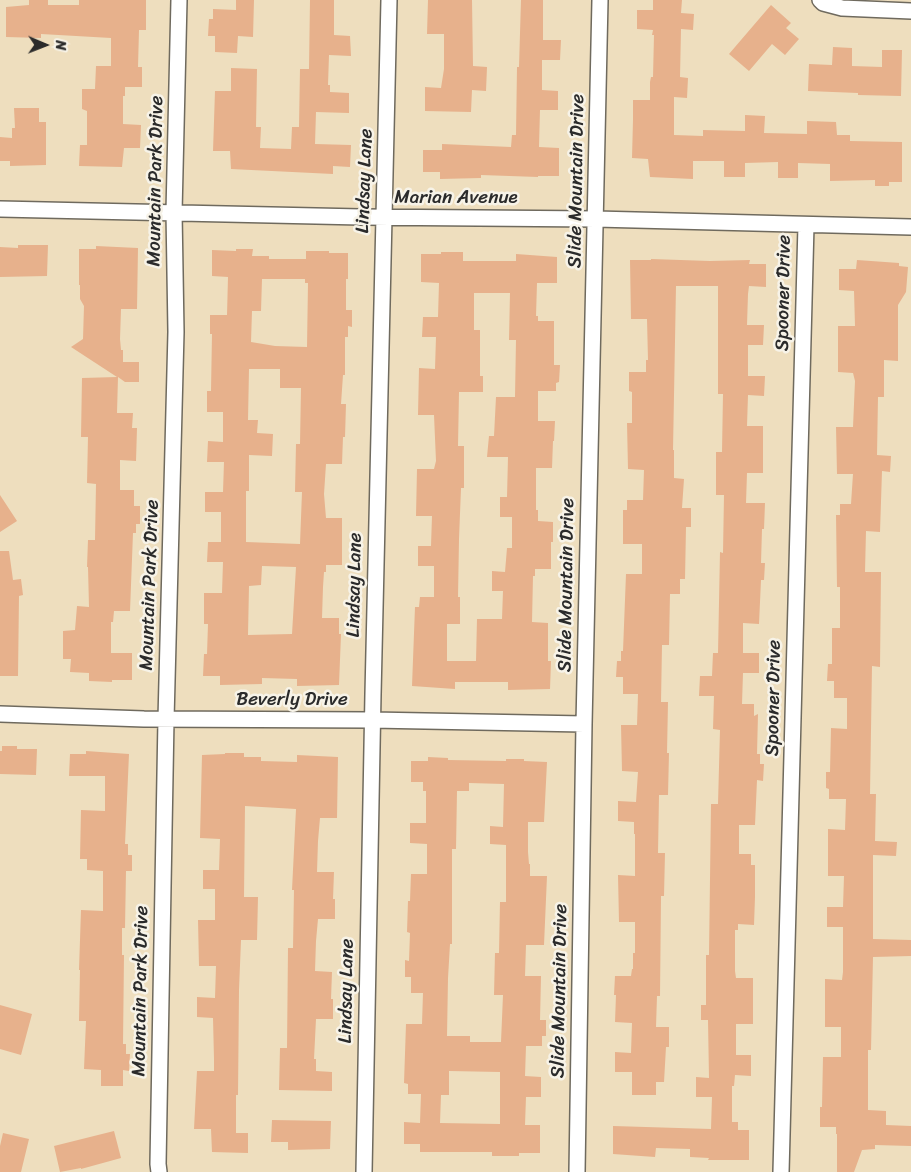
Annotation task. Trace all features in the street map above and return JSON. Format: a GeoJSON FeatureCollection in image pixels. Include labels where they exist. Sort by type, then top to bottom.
{"type":"FeatureCollection","features":[{"type":"Feature","properties":{"kind":"street","name":"Mountain Park Drive"},"geometry":{"type":"LineString","coordinates":[[159,1172],[166,719],[176,342],[174,212],[179,0]]}},
{"type":"Feature","properties":{"kind":"street","name":"Lindsay Lane"},"geometry":{"type":"LineString","coordinates":[[364,1172],[372,720],[389,0]]}},
{"type":"Feature","properties":{"kind":"street","name":"Slide Mountain Drive"},"geometry":{"type":"LineString","coordinates":[[577,1172],[584,724],[600,0]]}},
{"type":"Feature","properties":{"kind":"street"},"geometry":{"type":"LineString","coordinates":[[820,0],[823,3],[842,8],[911,11]]}},
{"type":"Feature","properties":{"kind":"street","name":"Marian Avenue"},"geometry":{"type":"LineString","coordinates":[[0,208],[911,227]]}},
{"type":"Feature","properties":{"kind":"street","name":"Spooner Drive"},"geometry":{"type":"LineString","coordinates":[[782,1172],[806,225]]}},
{"type":"Feature","properties":{"kind":"street","name":"Beverly Drive"},"geometry":{"type":"LineString","coordinates":[[0,714],[166,719],[584,724]]}},
{"type":"Feature","properties":{"kind":"building"},"geometry":{"type":"Polygon","coordinates":[[[29,0],[48,0],[48,5],[79,5],[79,0],[146,0],[146,30],[139,30],[138,67],[142,67],[142,87],[125,87],[125,96],[123,96],[123,124],[141,125],[140,148],[124,148],[122,167],[79,166],[80,145],[87,145],[87,111],[82,109],[82,89],[95,89],[96,66],[111,66],[111,38],[41,34],[41,38],[6,37],[6,7],[29,5],[29,0]]]}},
{"type":"Feature","properties":{"kind":"building"},"geometry":{"type":"Polygon","coordinates":[[[236,0],[254,0],[253,37],[238,36],[237,53],[215,52],[215,36],[208,36],[209,19],[213,19],[213,9],[236,10],[236,0]]]}},
{"type":"Feature","properties":{"kind":"building"},"geometry":{"type":"Polygon","coordinates":[[[310,0],[334,0],[334,35],[350,36],[351,56],[329,55],[328,85],[330,85],[330,92],[349,93],[349,113],[316,112],[315,144],[351,145],[350,167],[333,166],[333,174],[231,169],[230,151],[213,151],[215,91],[231,91],[231,68],[257,69],[256,127],[261,127],[260,148],[291,149],[292,127],[299,127],[300,69],[309,69],[310,0]]]}},
{"type":"Feature","properties":{"kind":"building"},"geometry":{"type":"Polygon","coordinates":[[[428,0],[472,0],[473,66],[487,67],[486,91],[472,90],[471,112],[425,111],[425,87],[441,88],[444,69],[444,34],[427,34],[428,0]]]}},
{"type":"Feature","properties":{"kind":"building"},"geometry":{"type":"Polygon","coordinates":[[[521,0],[543,0],[543,40],[561,40],[560,60],[542,60],[542,90],[558,91],[558,110],[540,110],[539,147],[559,148],[559,176],[481,175],[481,178],[440,179],[440,172],[423,172],[423,150],[442,150],[442,144],[511,147],[512,135],[516,135],[517,67],[519,67],[521,0]]]}},
{"type":"Feature","properties":{"kind":"building"},"geometry":{"type":"Polygon","coordinates":[[[653,0],[682,0],[681,13],[694,14],[693,30],[681,29],[680,77],[688,78],[687,98],[674,97],[674,135],[703,136],[703,130],[745,131],[745,115],[765,116],[764,133],[807,134],[807,121],[836,122],[837,135],[850,135],[850,141],[902,142],[902,182],[889,182],[889,186],[875,186],[875,180],[830,181],[830,164],[798,163],[798,178],[778,178],[778,162],[745,163],[745,177],[724,177],[724,161],[693,161],[693,179],[650,177],[648,159],[632,158],[633,100],[650,100],[650,82],[651,77],[653,77],[653,30],[637,29],[637,10],[653,10],[653,0]]]}},
{"type":"Feature","properties":{"kind":"building"},"geometry":{"type":"Polygon","coordinates":[[[771,5],[791,23],[786,28],[799,39],[785,55],[772,44],[749,71],[729,54],[771,5]]]}},
{"type":"Feature","properties":{"kind":"building"},"geometry":{"type":"Polygon","coordinates":[[[833,47],[852,48],[852,66],[882,67],[882,50],[902,50],[901,96],[808,91],[809,64],[832,65],[833,47]]]}},
{"type":"Feature","properties":{"kind":"building"},"geometry":{"type":"Polygon","coordinates":[[[14,108],[39,108],[39,122],[46,122],[46,165],[10,166],[10,161],[0,161],[0,137],[12,138],[12,128],[15,128],[14,108]]]}},
{"type":"Feature","properties":{"kind":"building"},"geometry":{"type":"Polygon","coordinates":[[[18,245],[48,245],[47,276],[0,277],[0,247],[18,248],[18,245]]]}},
{"type":"Feature","properties":{"kind":"building"},"geometry":{"type":"Polygon","coordinates":[[[96,246],[138,248],[137,309],[121,309],[120,339],[121,350],[123,350],[123,362],[139,362],[139,382],[125,382],[118,377],[117,413],[133,413],[132,428],[137,428],[136,461],[120,460],[120,490],[134,490],[134,506],[140,506],[140,524],[136,524],[136,533],[133,533],[130,611],[114,611],[113,622],[111,622],[111,653],[132,653],[132,680],[112,680],[112,682],[89,681],[89,673],[70,672],[71,659],[63,659],[63,631],[75,630],[77,606],[89,607],[88,540],[95,540],[96,484],[87,483],[88,437],[81,437],[82,378],[117,377],[71,347],[83,339],[84,306],[80,299],[79,249],[96,249],[96,246]]]}},
{"type":"Feature","properties":{"kind":"building"},"geometry":{"type":"Polygon","coordinates":[[[236,249],[253,249],[252,256],[269,256],[269,259],[306,259],[306,251],[348,253],[346,310],[352,310],[352,327],[348,326],[348,337],[345,337],[345,375],[343,375],[341,404],[346,404],[345,437],[343,437],[342,464],[326,464],[324,494],[326,518],[342,518],[342,565],[326,565],[322,618],[339,618],[339,634],[341,634],[339,685],[297,686],[297,679],[262,678],[262,684],[220,685],[220,676],[203,676],[204,654],[207,654],[208,624],[204,624],[204,593],[222,593],[223,562],[207,562],[208,542],[221,542],[221,512],[205,512],[205,492],[223,492],[224,462],[207,462],[208,441],[223,442],[223,412],[207,412],[207,391],[211,391],[212,334],[210,334],[210,315],[227,315],[228,277],[212,276],[212,250],[236,251],[236,249]],[[262,279],[261,311],[252,311],[251,342],[275,346],[307,347],[308,283],[305,283],[305,279],[262,279]],[[249,369],[248,420],[258,420],[257,433],[273,434],[272,456],[249,455],[249,491],[246,491],[246,542],[300,544],[302,492],[295,492],[296,444],[300,444],[301,388],[280,388],[280,369],[249,369]],[[262,566],[261,585],[249,586],[248,635],[292,634],[296,567],[262,566]]]}},
{"type":"Feature","properties":{"kind":"building"},"geometry":{"type":"Polygon","coordinates":[[[441,252],[463,252],[463,261],[516,261],[516,254],[557,257],[557,283],[537,283],[536,316],[538,316],[538,321],[554,321],[554,365],[560,365],[559,382],[556,383],[556,391],[538,391],[538,421],[555,421],[552,468],[536,468],[536,510],[538,510],[538,521],[553,522],[553,542],[551,542],[551,569],[535,569],[535,576],[533,576],[532,622],[548,623],[548,661],[551,661],[550,689],[508,690],[508,682],[455,682],[455,689],[412,686],[415,607],[419,607],[420,597],[434,597],[434,566],[418,566],[418,546],[431,546],[432,516],[416,516],[417,469],[434,469],[436,461],[434,415],[418,415],[419,368],[435,369],[436,337],[422,337],[423,317],[438,317],[439,283],[421,282],[421,254],[441,254],[441,252]],[[474,293],[474,330],[480,330],[480,376],[483,376],[483,392],[459,392],[458,446],[464,446],[464,488],[461,488],[459,539],[458,597],[460,597],[460,624],[447,624],[447,661],[476,661],[477,619],[502,619],[503,591],[492,591],[492,571],[505,572],[507,548],[512,548],[512,517],[500,517],[500,497],[507,497],[508,457],[487,457],[489,436],[494,436],[496,397],[515,397],[516,340],[509,340],[510,293],[474,293]]]}},
{"type":"Feature","properties":{"kind":"building"},"geometry":{"type":"Polygon","coordinates":[[[630,260],[750,260],[749,264],[766,264],[766,287],[749,286],[748,294],[747,325],[764,325],[763,345],[748,345],[748,376],[765,376],[764,396],[748,395],[747,426],[763,426],[763,473],[747,473],[746,503],[765,503],[761,563],[765,563],[764,580],[761,580],[759,624],[743,623],[743,653],[759,653],[759,673],[743,673],[742,704],[754,704],[754,716],[758,714],[757,754],[760,754],[760,764],[764,764],[763,781],[757,780],[755,825],[739,825],[739,854],[751,854],[751,865],[755,865],[755,897],[754,925],[738,924],[738,930],[735,930],[735,971],[736,978],[753,978],[753,1024],[736,1024],[736,1055],[751,1055],[751,1076],[735,1075],[734,1086],[732,1086],[732,1122],[738,1122],[738,1130],[749,1130],[749,1160],[708,1160],[709,1158],[690,1157],[690,1149],[656,1148],[655,1157],[613,1154],[613,1126],[711,1129],[712,1097],[696,1097],[696,1077],[709,1078],[708,1020],[701,1020],[701,1005],[706,1005],[706,955],[709,955],[711,804],[718,804],[720,730],[713,729],[714,696],[699,696],[700,676],[712,676],[713,653],[718,653],[720,552],[723,553],[724,495],[716,495],[716,452],[722,452],[723,394],[718,394],[718,286],[676,286],[674,478],[684,479],[682,508],[691,508],[691,527],[686,527],[685,579],[680,579],[680,594],[670,594],[669,645],[662,645],[661,702],[668,702],[667,753],[669,753],[668,795],[659,795],[658,853],[665,853],[664,896],[661,896],[660,996],[657,996],[656,1027],[669,1027],[669,1047],[666,1047],[664,1082],[656,1082],[656,1095],[632,1095],[632,1072],[615,1072],[615,1052],[631,1053],[632,1023],[615,1022],[615,976],[631,976],[633,953],[635,953],[635,922],[619,922],[618,875],[635,876],[634,822],[618,821],[618,801],[636,802],[638,772],[622,771],[621,725],[637,725],[638,694],[623,694],[623,677],[616,677],[617,661],[621,661],[621,651],[623,651],[626,574],[642,574],[642,544],[623,544],[623,510],[627,510],[627,500],[643,500],[644,470],[628,469],[627,423],[632,423],[632,392],[629,391],[629,372],[646,372],[646,360],[648,360],[647,319],[631,319],[630,260]]]}},
{"type":"Feature","properties":{"kind":"building"},"geometry":{"type":"Polygon","coordinates":[[[857,260],[899,263],[899,266],[908,267],[906,292],[898,305],[898,361],[884,360],[884,397],[878,397],[877,455],[891,456],[890,472],[882,471],[880,532],[866,531],[865,572],[881,572],[880,667],[872,666],[870,794],[876,794],[875,841],[897,842],[896,856],[873,855],[873,939],[911,940],[911,956],[873,957],[871,1050],[868,1050],[868,1110],[886,1111],[886,1125],[911,1126],[911,1146],[875,1145],[875,1149],[862,1150],[854,1172],[837,1172],[836,1127],[820,1127],[820,1107],[822,1107],[823,1057],[841,1057],[841,1027],[825,1027],[825,979],[842,980],[843,972],[843,927],[827,927],[827,907],[843,907],[844,876],[828,876],[828,829],[845,830],[846,799],[829,799],[829,789],[826,788],[826,772],[830,772],[831,728],[847,729],[847,698],[834,698],[834,681],[827,681],[828,664],[832,664],[832,628],[840,628],[840,587],[837,587],[836,515],[840,515],[840,504],[851,504],[853,474],[837,474],[836,427],[853,427],[855,381],[853,373],[838,372],[838,326],[855,326],[854,291],[839,290],[839,269],[856,269],[857,260]]]}},
{"type":"Feature","properties":{"kind":"building"},"geometry":{"type":"Polygon","coordinates":[[[0,495],[17,521],[0,532],[0,495]]]}},
{"type":"Feature","properties":{"kind":"building"},"geometry":{"type":"Polygon","coordinates":[[[0,551],[9,551],[13,580],[21,579],[23,595],[19,596],[18,676],[0,676],[0,551]]]}},
{"type":"Feature","properties":{"kind":"building"},"geometry":{"type":"Polygon","coordinates":[[[2,746],[17,746],[17,749],[37,749],[36,775],[0,774],[0,751],[2,751],[2,746]]]}},
{"type":"Feature","properties":{"kind":"building"},"geometry":{"type":"Polygon","coordinates":[[[86,751],[129,754],[125,844],[128,844],[128,855],[132,855],[132,871],[126,871],[125,928],[122,928],[122,955],[124,955],[123,1044],[126,1044],[126,1054],[130,1054],[129,1071],[123,1070],[123,1086],[101,1086],[101,1070],[84,1069],[86,1021],[79,1021],[81,910],[103,911],[103,871],[87,870],[87,859],[80,859],[81,810],[105,811],[105,776],[69,776],[70,754],[86,754],[86,751]]]}},
{"type":"Feature","properties":{"kind":"building"},"geometry":{"type":"Polygon","coordinates":[[[244,753],[244,757],[261,757],[261,761],[297,762],[297,755],[338,757],[337,818],[320,818],[317,872],[334,872],[333,899],[335,899],[335,919],[318,919],[315,971],[332,972],[331,999],[333,999],[333,1019],[316,1019],[314,1059],[316,1059],[316,1071],[332,1072],[332,1091],[279,1090],[280,1048],[287,1048],[288,948],[293,948],[294,890],[292,890],[296,809],[245,806],[244,897],[258,897],[257,940],[241,940],[239,990],[236,1133],[248,1133],[248,1153],[212,1152],[211,1129],[194,1129],[197,1071],[214,1071],[213,1018],[197,1017],[197,997],[215,998],[216,966],[199,966],[198,920],[215,920],[215,889],[203,889],[203,870],[219,870],[220,839],[200,838],[202,755],[244,753]]]}},
{"type":"Feature","properties":{"kind":"building"},"geometry":{"type":"Polygon","coordinates":[[[428,757],[448,758],[448,760],[506,761],[506,759],[524,759],[524,761],[547,762],[544,822],[528,822],[530,876],[547,876],[544,945],[526,945],[525,976],[541,976],[540,1020],[546,1020],[546,1036],[542,1036],[542,1046],[526,1046],[525,1076],[541,1077],[541,1097],[526,1097],[525,1125],[540,1125],[540,1153],[519,1153],[519,1156],[492,1156],[492,1152],[420,1152],[420,1144],[404,1144],[404,1122],[420,1123],[421,1094],[408,1094],[408,1084],[404,1083],[406,1024],[422,1024],[423,993],[411,993],[411,977],[405,977],[405,960],[409,961],[410,933],[407,932],[408,901],[410,901],[411,874],[427,874],[427,844],[410,843],[410,823],[426,823],[426,791],[423,791],[423,782],[411,782],[411,761],[428,761],[428,757]],[[469,783],[469,791],[457,791],[456,849],[452,849],[452,944],[450,944],[448,978],[447,1036],[470,1036],[470,1042],[501,1042],[503,995],[494,995],[495,953],[499,953],[500,902],[506,902],[506,845],[490,844],[490,826],[503,827],[504,784],[469,783]],[[449,1071],[449,1095],[441,1095],[440,1123],[500,1124],[500,1072],[449,1071]]]}},
{"type":"Feature","properties":{"kind":"building"},"geometry":{"type":"Polygon","coordinates":[[[0,1005],[32,1014],[21,1055],[0,1049],[0,1005]]]}},
{"type":"Feature","properties":{"kind":"building"},"geometry":{"type":"Polygon","coordinates":[[[272,1120],[331,1121],[330,1149],[288,1150],[288,1142],[271,1142],[272,1120]]]}},
{"type":"Feature","properties":{"kind":"building"},"geometry":{"type":"Polygon","coordinates":[[[114,1131],[121,1158],[81,1169],[60,1172],[54,1146],[114,1131]]]}},
{"type":"Feature","properties":{"kind":"building"},"geometry":{"type":"Polygon","coordinates":[[[3,1133],[29,1139],[21,1172],[0,1172],[0,1146],[3,1133]]]}}]}
